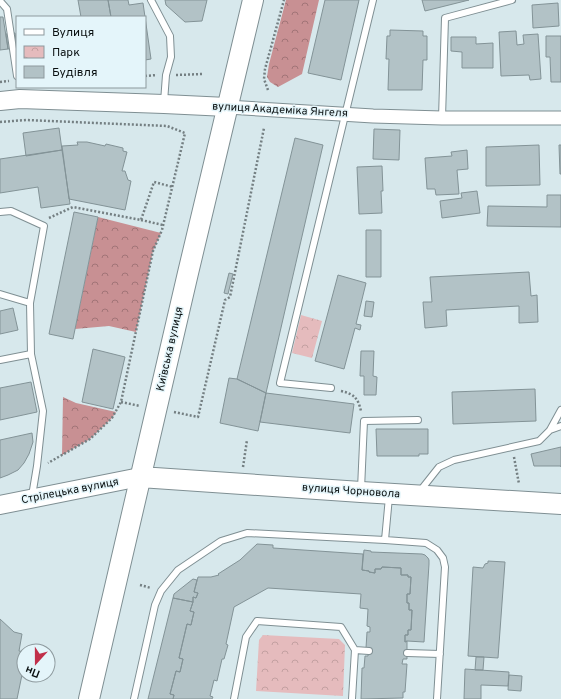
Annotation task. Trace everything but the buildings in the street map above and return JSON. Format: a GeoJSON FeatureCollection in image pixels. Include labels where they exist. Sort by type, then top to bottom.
{"type":"FeatureCollection","features":[{"type":"Feature","properties":{"kind":"main road","name":"Київська вулиця"},"geometry":{"type":"LineString","coordinates":[[89,699],[253,0]]}},
{"type":"Feature","properties":{"kind":"main road","name":"вулиця Академіка Янгеля"},"geometry":{"type":"LineString","coordinates":[[0,102],[20,96],[227,107]]}},
{"type":"Feature","properties":{"kind":"main road","name":"вулиця Чорновола"},"geometry":{"type":"LineString","coordinates":[[140,477],[561,504]]}},
{"type":"Feature","properties":{"kind":"main road","name":"Стрілецька вулиця"},"geometry":{"type":"LineString","coordinates":[[0,505],[140,477]]}},
{"type":"Feature","properties":{"kind":"street","name":"вулиця Академіка Янгеля"},"geometry":{"type":"LineString","coordinates":[[227,107],[372,116],[442,118],[561,118]]}},
{"type":"Feature","properties":{"kind":"lane"},"geometry":{"type":"LineString","coordinates":[[6,0],[16,69]]}},
{"type":"Feature","properties":{"kind":"lane"},"geometry":{"type":"LineString","coordinates":[[151,0],[170,36],[171,57],[166,75],[164,104]]}},
{"type":"Feature","properties":{"kind":"lane"},"geometry":{"type":"LineString","coordinates":[[331,388],[280,383],[373,0]]}},
{"type":"Feature","properties":{"kind":"lane"},"geometry":{"type":"LineString","coordinates":[[442,118],[445,18],[512,0]]}},
{"type":"Feature","properties":{"kind":"lane"},"geometry":{"type":"LineString","coordinates":[[0,1],[7,9]]}},
{"type":"Feature","properties":{"kind":"lane"},"geometry":{"type":"LineString","coordinates":[[0,212],[11,211],[44,226],[30,303],[31,354],[43,411],[32,498]]}},
{"type":"Feature","properties":{"kind":"lane"},"geometry":{"type":"LineString","coordinates":[[0,294],[30,303]]}},
{"type":"Feature","properties":{"kind":"lane"},"geometry":{"type":"LineString","coordinates":[[0,360],[31,354]]}},
{"type":"Feature","properties":{"kind":"lane"},"geometry":{"type":"LineString","coordinates":[[417,495],[439,467],[454,460],[539,441],[550,430],[561,410]]}},
{"type":"Feature","properties":{"kind":"lane"},"geometry":{"type":"LineString","coordinates":[[361,492],[364,421],[418,420]]}},
{"type":"Feature","properties":{"kind":"lane"},"geometry":{"type":"LineString","coordinates":[[550,430],[561,426]]}},
{"type":"Feature","properties":{"kind":"lane"},"geometry":{"type":"LineString","coordinates":[[385,540],[389,494]]}},
{"type":"Feature","properties":{"kind":"lane"},"geometry":{"type":"LineString","coordinates":[[134,699],[155,605],[161,590],[178,570],[205,551],[221,541],[247,533],[426,543],[437,550],[443,558],[445,567],[437,699]]}},
{"type":"Feature","properties":{"kind":"lane"},"geometry":{"type":"LineString","coordinates":[[234,699],[246,636],[257,620],[341,627],[355,650],[352,699]]}},
{"type":"Feature","properties":{"kind":"lane"},"geometry":{"type":"LineString","coordinates":[[355,650],[369,651]]}},
{"type":"Feature","properties":{"kind":"lane"},"geometry":{"type":"LineString","coordinates":[[407,653],[440,654]]}},
{"type":"Feature","properties":{"kind":"path"},"geometry":{"type":"LineString","coordinates":[[268,90],[264,79],[265,69],[284,0]]}},
{"type":"Feature","properties":{"kind":"path"},"geometry":{"type":"LineString","coordinates":[[0,122],[26,120],[167,126],[185,133],[162,230],[152,251],[121,402],[112,418],[90,439],[45,465],[37,466]]}},
{"type":"Feature","properties":{"kind":"path"},"geometry":{"type":"LineString","coordinates":[[198,417],[225,300],[230,297],[264,128]]}},
{"type":"Feature","properties":{"kind":"path"},"geometry":{"type":"LineString","coordinates":[[141,220],[154,182],[172,186]]}},
{"type":"Feature","properties":{"kind":"path"},"geometry":{"type":"LineString","coordinates":[[38,223],[73,207],[141,220],[163,226]]}},
{"type":"Feature","properties":{"kind":"path"},"geometry":{"type":"LineString","coordinates":[[331,388],[350,393],[358,401],[364,421]]}},
{"type":"Feature","properties":{"kind":"path"},"geometry":{"type":"LineString","coordinates":[[514,454],[519,486]]}},
{"type":"Feature","properties":{"kind":"green space"},"geometry":{"type":"Polygon","coordinates":[[[286,0],[319,0],[302,74],[278,87],[270,82],[267,77],[286,0]]]}},
{"type":"Feature","properties":{"kind":"green space"},"geometry":{"type":"Polygon","coordinates":[[[98,217],[161,233],[153,251],[136,332],[109,326],[75,329],[98,217]]]}},
{"type":"Feature","properties":{"kind":"green space"},"geometry":{"type":"Polygon","coordinates":[[[301,315],[322,321],[312,358],[292,353],[301,315]]]}},
{"type":"Feature","properties":{"kind":"green space"},"geometry":{"type":"Polygon","coordinates":[[[63,397],[76,403],[116,412],[112,418],[90,439],[62,455],[63,397]]]}},
{"type":"Feature","properties":{"kind":"green space"},"geometry":{"type":"Polygon","coordinates":[[[263,635],[339,639],[345,645],[343,696],[256,691],[259,640],[263,635]]]}}]}
